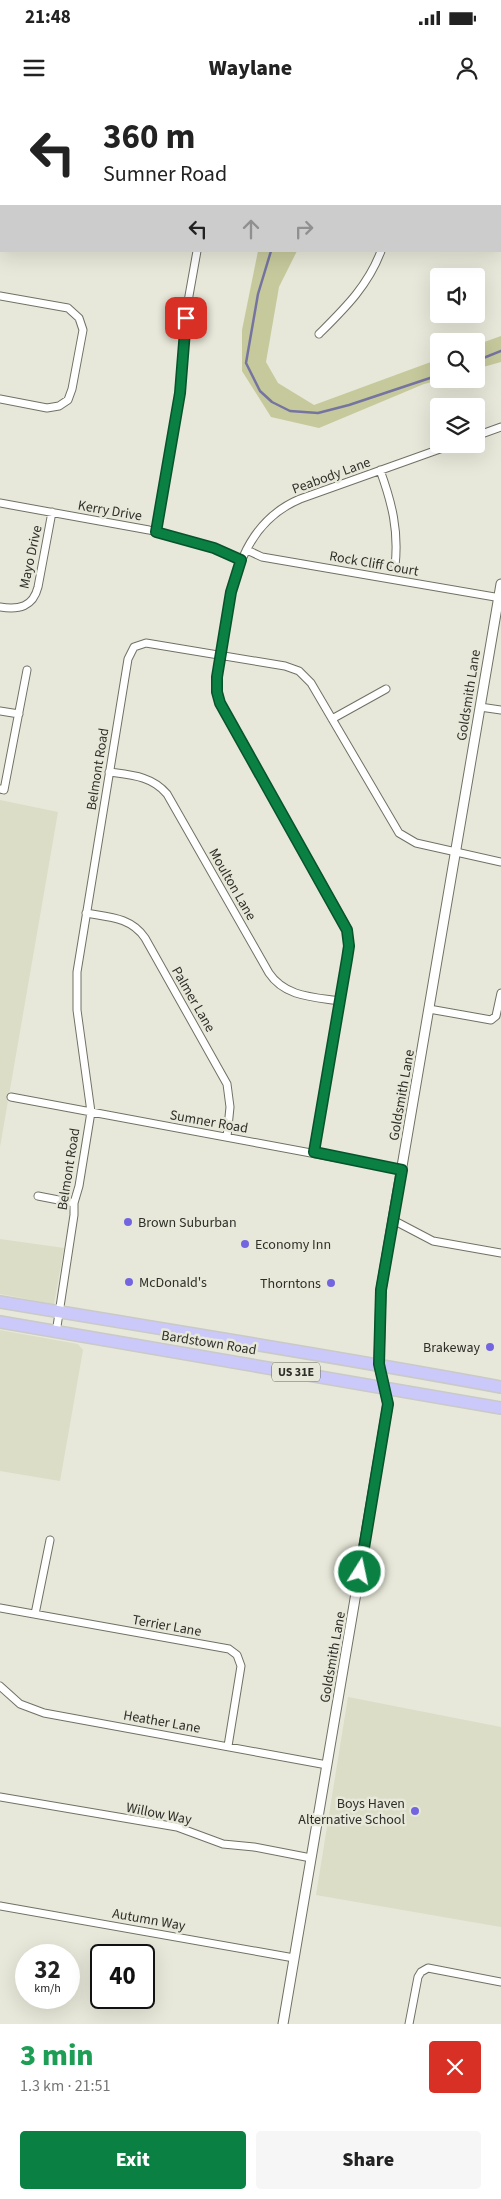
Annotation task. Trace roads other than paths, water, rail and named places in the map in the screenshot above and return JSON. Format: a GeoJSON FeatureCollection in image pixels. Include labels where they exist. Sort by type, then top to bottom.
{"type":"FeatureCollection","features":[{"type":"Feature","properties":{"kind":"main road","name":"Bardstown Road"},"geometry":{"type":"LineString","coordinates":[[0,1302],[379,1364],[501,1387]]}},
{"type":"Feature","properties":{"kind":"main road","name":"Bardstown Road"},"geometry":{"type":"LineString","coordinates":[[0,1322],[501,1408]]}},
{"type":"Feature","properties":{"kind":"main road"},"geometry":{"type":"LineString","coordinates":[[182,1353],[190,1334]]}},
{"type":"Feature","properties":{"kind":"street"},"geometry":{"type":"LineString","coordinates":[[156,532],[180,393],[187,307],[197,252]]}},
{"type":"Feature","properties":{"kind":"street"},"geometry":{"type":"LineString","coordinates":[[319,334],[356,297],[366,283],[381,252]]}},
{"type":"Feature","properties":{"kind":"street"},"geometry":{"type":"LineString","coordinates":[[0,296],[63,307],[72,311],[79,318],[83,330],[68,400],[59,406],[47,408],[0,399]]}},
{"type":"Feature","properties":{"kind":"street"},"geometry":{"type":"LineString","coordinates":[[485,433],[501,427]]}},
{"type":"Feature","properties":{"kind":"street","name":"Peabody Lane"},"geometry":{"type":"LineString","coordinates":[[314,1152],[349,946],[347,930],[220,703],[217,686],[220,655],[232,586],[241,560],[261,529],[275,514],[293,502],[430,452]]}},
{"type":"Feature","properties":{"kind":"street"},"geometry":{"type":"LineString","coordinates":[[380,470],[396,524],[395,566]]}},
{"type":"Feature","properties":{"kind":"street","name":"Kerry Drive"},"geometry":{"type":"LineString","coordinates":[[0,503],[156,532],[214,548],[241,560]]}},
{"type":"Feature","properties":{"kind":"street","name":"Mayo Drive"},"geometry":{"type":"LineString","coordinates":[[0,607],[15,609],[23,607],[34,598],[38,587],[52,512]]}},
{"type":"Feature","properties":{"kind":"street","name":"Rock Cliff Court"},"geometry":{"type":"LineString","coordinates":[[247,550],[262,557],[500,597]]}},
{"type":"Feature","properties":{"kind":"street","name":"Goldsmith Lane"},"geometry":{"type":"LineString","coordinates":[[283,2024],[388,1404],[386,1387],[379,1364],[381,1290],[501,584]]}},
{"type":"Feature","properties":{"kind":"street","name":"Belmont Road"},"geometry":{"type":"LineString","coordinates":[[56,1332],[74,1216],[74,1203],[79,1186],[91,1112],[76,987],[86,913],[128,659],[134,647],[146,643],[285,666],[299,671],[311,683],[399,833],[416,843],[501,862]]}},
{"type":"Feature","properties":{"kind":"street"},"geometry":{"type":"LineString","coordinates":[[0,789],[4,790],[27,670]]}},
{"type":"Feature","properties":{"kind":"street"},"geometry":{"type":"LineString","coordinates":[[332,719],[386,689]]}},
{"type":"Feature","properties":{"kind":"street"},"geometry":{"type":"LineString","coordinates":[[480,706],[501,710]]}},
{"type":"Feature","properties":{"kind":"street"},"geometry":{"type":"LineString","coordinates":[[0,711],[19,714]]}},
{"type":"Feature","properties":{"kind":"street","name":"Moulton Lane"},"geometry":{"type":"LineString","coordinates":[[109,772],[153,781],[160,785],[167,794],[269,973],[278,984],[295,994],[340,1001]]}},
{"type":"Feature","properties":{"kind":"street","name":"Palmer Lane"},"geometry":{"type":"LineString","coordinates":[[86,913],[129,922],[145,938],[228,1084],[230,1107],[227,1137]]}},
{"type":"Feature","properties":{"kind":"street"},"geometry":{"type":"LineString","coordinates":[[430,1009],[491,1020],[496,1016],[501,994]]}},
{"type":"Feature","properties":{"kind":"street","name":"Sumner Road"},"geometry":{"type":"LineString","coordinates":[[11,1097],[314,1152],[402,1170]]}},
{"type":"Feature","properties":{"kind":"street"},"geometry":{"type":"LineString","coordinates":[[38,1196],[74,1203]]}},
{"type":"Feature","properties":{"kind":"street"},"geometry":{"type":"LineString","coordinates":[[393,1220],[434,1241],[501,1253]]}},
{"type":"Feature","properties":{"kind":"street"},"geometry":{"type":"LineString","coordinates":[[35,1614],[50,1540]]}},
{"type":"Feature","properties":{"kind":"street","name":"Terrier Lane"},"geometry":{"type":"LineString","coordinates":[[0,1608],[220,1647],[233,1652],[241,1666],[228,1746]]}},
{"type":"Feature","properties":{"kind":"street","name":"Heather Lane"},"geometry":{"type":"LineString","coordinates":[[0,1686],[13,1700],[34,1711],[327,1765]]}},
{"type":"Feature","properties":{"kind":"street","name":"Willow Way"},"geometry":{"type":"LineString","coordinates":[[0,1797],[177,1826],[223,1844],[254,1847],[311,1858]]}},
{"type":"Feature","properties":{"kind":"street","name":"Autumn Way"},"geometry":{"type":"LineString","coordinates":[[0,1906],[294,1958]]}},
{"type":"Feature","properties":{"kind":"street"},"geometry":{"type":"LineString","coordinates":[[409,2024],[418,1977],[424,1969],[428,1968],[501,1982]]}},
{"type":"Feature","properties":{"kind":"waterway"},"geometry":{"type":"LineString","coordinates":[[271,252],[258,294],[246,363],[260,391],[272,402],[290,411],[318,413],[349,405],[430,378]]}},
{"type":"Feature","properties":{"kind":"waterway"},"geometry":{"type":"LineString","coordinates":[[485,357],[501,351]]}},
{"type":"Feature","properties":{"kind":"place","name":"Brown Suburban"},"geometry":{"type":"Point","coordinates":[128,1222]}},
{"type":"Feature","properties":{"kind":"place","name":"Economy Inn"},"geometry":{"type":"Point","coordinates":[245,1244]}},
{"type":"Feature","properties":{"kind":"place","name":"McDonald's"},"geometry":{"type":"Point","coordinates":[129,1282]}},
{"type":"Feature","properties":{"kind":"place","name":"Thorntons"},"geometry":{"type":"Point","coordinates":[331,1283]}},
{"type":"Feature","properties":{"kind":"place","name":"Brakeway"},"geometry":{"type":"Point","coordinates":[490,1347]}},
{"type":"Feature","properties":{"kind":"place","name":"Boys Haven Alternative School"},"geometry":{"type":"Point","coordinates":[415,1811]}}]}
